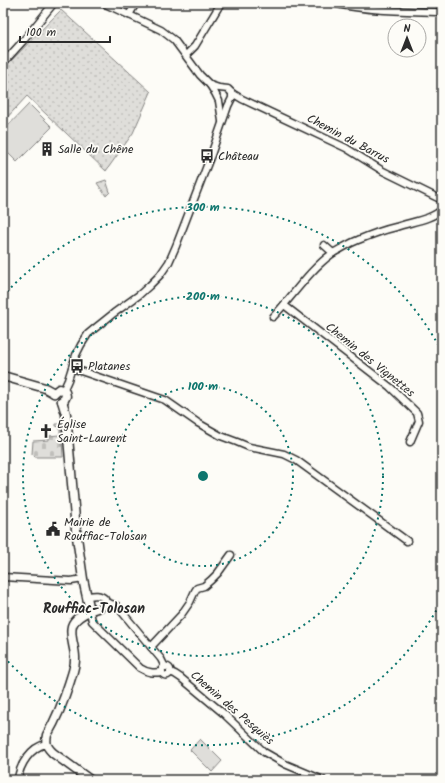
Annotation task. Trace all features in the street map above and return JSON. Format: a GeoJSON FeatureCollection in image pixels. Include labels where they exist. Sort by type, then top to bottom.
{"type":"FeatureCollection","features":[{"type":"Feature","properties":{"kind":"street"},"geometry":{"type":"LineString","coordinates":[[3,63],[54,3]]}},
{"type":"Feature","properties":{"kind":"street"},"geometry":{"type":"LineString","coordinates":[[103,3],[161,30],[174,40],[210,85],[218,99],[221,109],[222,124]]}},
{"type":"Feature","properties":{"kind":"street"},"geometry":{"type":"LineString","coordinates":[[129,15],[136,3]]}},
{"type":"Feature","properties":{"kind":"street"},"geometry":{"type":"LineString","coordinates":[[186,55],[195,46],[221,3]]}},
{"type":"Feature","properties":{"kind":"street"},"geometry":{"type":"LineString","coordinates":[[332,3],[349,7],[371,9],[442,12]]}},
{"type":"Feature","properties":{"kind":"street"},"geometry":{"type":"LineString","coordinates":[[63,390],[81,345],[91,332],[139,295],[160,275],[169,262],[232,98],[232,93],[228,89],[222,89],[210,85]]}},
{"type":"Feature","properties":{"kind":"street"},"geometry":{"type":"LineString","coordinates":[[218,99],[218,92],[222,89]]}},
{"type":"Feature","properties":{"kind":"street","name":"Chemin du Barrus"},"geometry":{"type":"LineString","coordinates":[[232,93],[346,148],[383,171],[442,200]]}},
{"type":"Feature","properties":{"kind":"street"},"geometry":{"type":"LineString","coordinates":[[218,99],[224,104],[242,99]]}},
{"type":"Feature","properties":{"kind":"street"},"geometry":{"type":"LineString","coordinates":[[273,317],[322,261],[333,253],[358,240],[425,218],[442,209]]}},
{"type":"Feature","properties":{"kind":"street"},"geometry":{"type":"LineString","coordinates":[[324,245],[333,253]]}},
{"type":"Feature","properties":{"kind":"street","name":"Chemin des Vignettes"},"geometry":{"type":"LineString","coordinates":[[284,305],[390,387],[417,413],[418,421],[410,442]]}},
{"type":"Feature","properties":{"kind":"street"},"geometry":{"type":"LineString","coordinates":[[72,368],[165,400],[198,423],[221,436],[249,446],[284,454],[296,460],[407,541]]}},
{"type":"Feature","properties":{"kind":"street"},"geometry":{"type":"LineString","coordinates":[[3,376],[45,388],[54,393],[56,400],[62,401]]}},
{"type":"Feature","properties":{"kind":"street"},"geometry":{"type":"LineString","coordinates":[[54,393],[59,389],[63,390]]}},
{"type":"Feature","properties":{"kind":"street"},"geometry":{"type":"LineString","coordinates":[[62,401],[66,396],[63,390]]}},
{"type":"Feature","properties":{"kind":"street"},"geometry":{"type":"LineString","coordinates":[[62,401],[66,414],[76,530],[83,579],[88,596],[92,621],[140,668],[152,673],[164,670],[161,659],[117,606],[106,602],[100,595],[88,596]]}},
{"type":"Feature","properties":{"kind":"street"},"geometry":{"type":"LineString","coordinates":[[151,647],[181,615],[197,588],[204,586],[211,580],[231,555]]}},
{"type":"Feature","properties":{"kind":"street"},"geometry":{"type":"LineString","coordinates":[[3,577],[71,581],[83,579]]}},
{"type":"Feature","properties":{"kind":"street"},"geometry":{"type":"LineString","coordinates":[[90,780],[53,753],[46,744],[46,741],[47,735],[64,700],[74,667],[75,653],[71,632],[74,622],[86,612],[102,608],[106,602]]}},
{"type":"Feature","properties":{"kind":"street","name":"Chemin des Pesquiès"},"geometry":{"type":"LineString","coordinates":[[164,670],[162,674],[165,676],[170,672],[181,678],[223,713],[264,752],[284,764],[323,780]]}},
{"type":"Feature","properties":{"kind":"street"},"geometry":{"type":"LineString","coordinates":[[18,780],[21,767],[32,751],[36,747],[46,744]]}},
{"type":"Feature","properties":{"kind":"green space"},"geometry":{"type":"Polygon","coordinates":[[[61,10],[151,92],[133,133],[106,171],[27,96],[3,122],[3,69],[61,10]]]}},
{"type":"Feature","properties":{"kind":"green space"},"geometry":{"type":"Polygon","coordinates":[[[29,104],[52,127],[17,162],[3,148],[3,131],[29,104]]]}},
{"type":"Feature","properties":{"kind":"green space"},"geometry":{"type":"Polygon","coordinates":[[[106,180],[110,192],[106,196],[97,183],[106,180]]]}},
{"type":"Feature","properties":{"kind":"green space"},"geometry":{"type":"Polygon","coordinates":[[[56,424],[61,424],[63,457],[35,457],[32,454],[33,441],[49,440],[49,436],[59,435],[60,428],[56,426],[56,424]]]}},
{"type":"Feature","properties":{"kind":"green space"},"geometry":{"type":"Polygon","coordinates":[[[200,739],[222,761],[212,772],[190,750],[200,739]]]}},
{"type":"Feature","properties":{"kind":"place","name":"Salle du Chêne"},"geometry":{"type":"Point","coordinates":[47,149]}},
{"type":"Feature","properties":{"kind":"place","name":"Château"},"geometry":{"type":"Point","coordinates":[207,156]}},
{"type":"Feature","properties":{"kind":"place","name":"Platanes"},"geometry":{"type":"Point","coordinates":[77,366]}},
{"type":"Feature","properties":{"kind":"place","name":"Église Saint-Laurent"},"geometry":{"type":"Point","coordinates":[46,431]}},
{"type":"Feature","properties":{"kind":"place","name":"Mairie de Rouffiac-Tolosan"},"geometry":{"type":"Point","coordinates":[53,529]}},
{"type":"Feature","properties":{"kind":"district","name":"Rouffiac-Tolosan"},"geometry":{"type":"Point","coordinates":[94,609]}}]}
